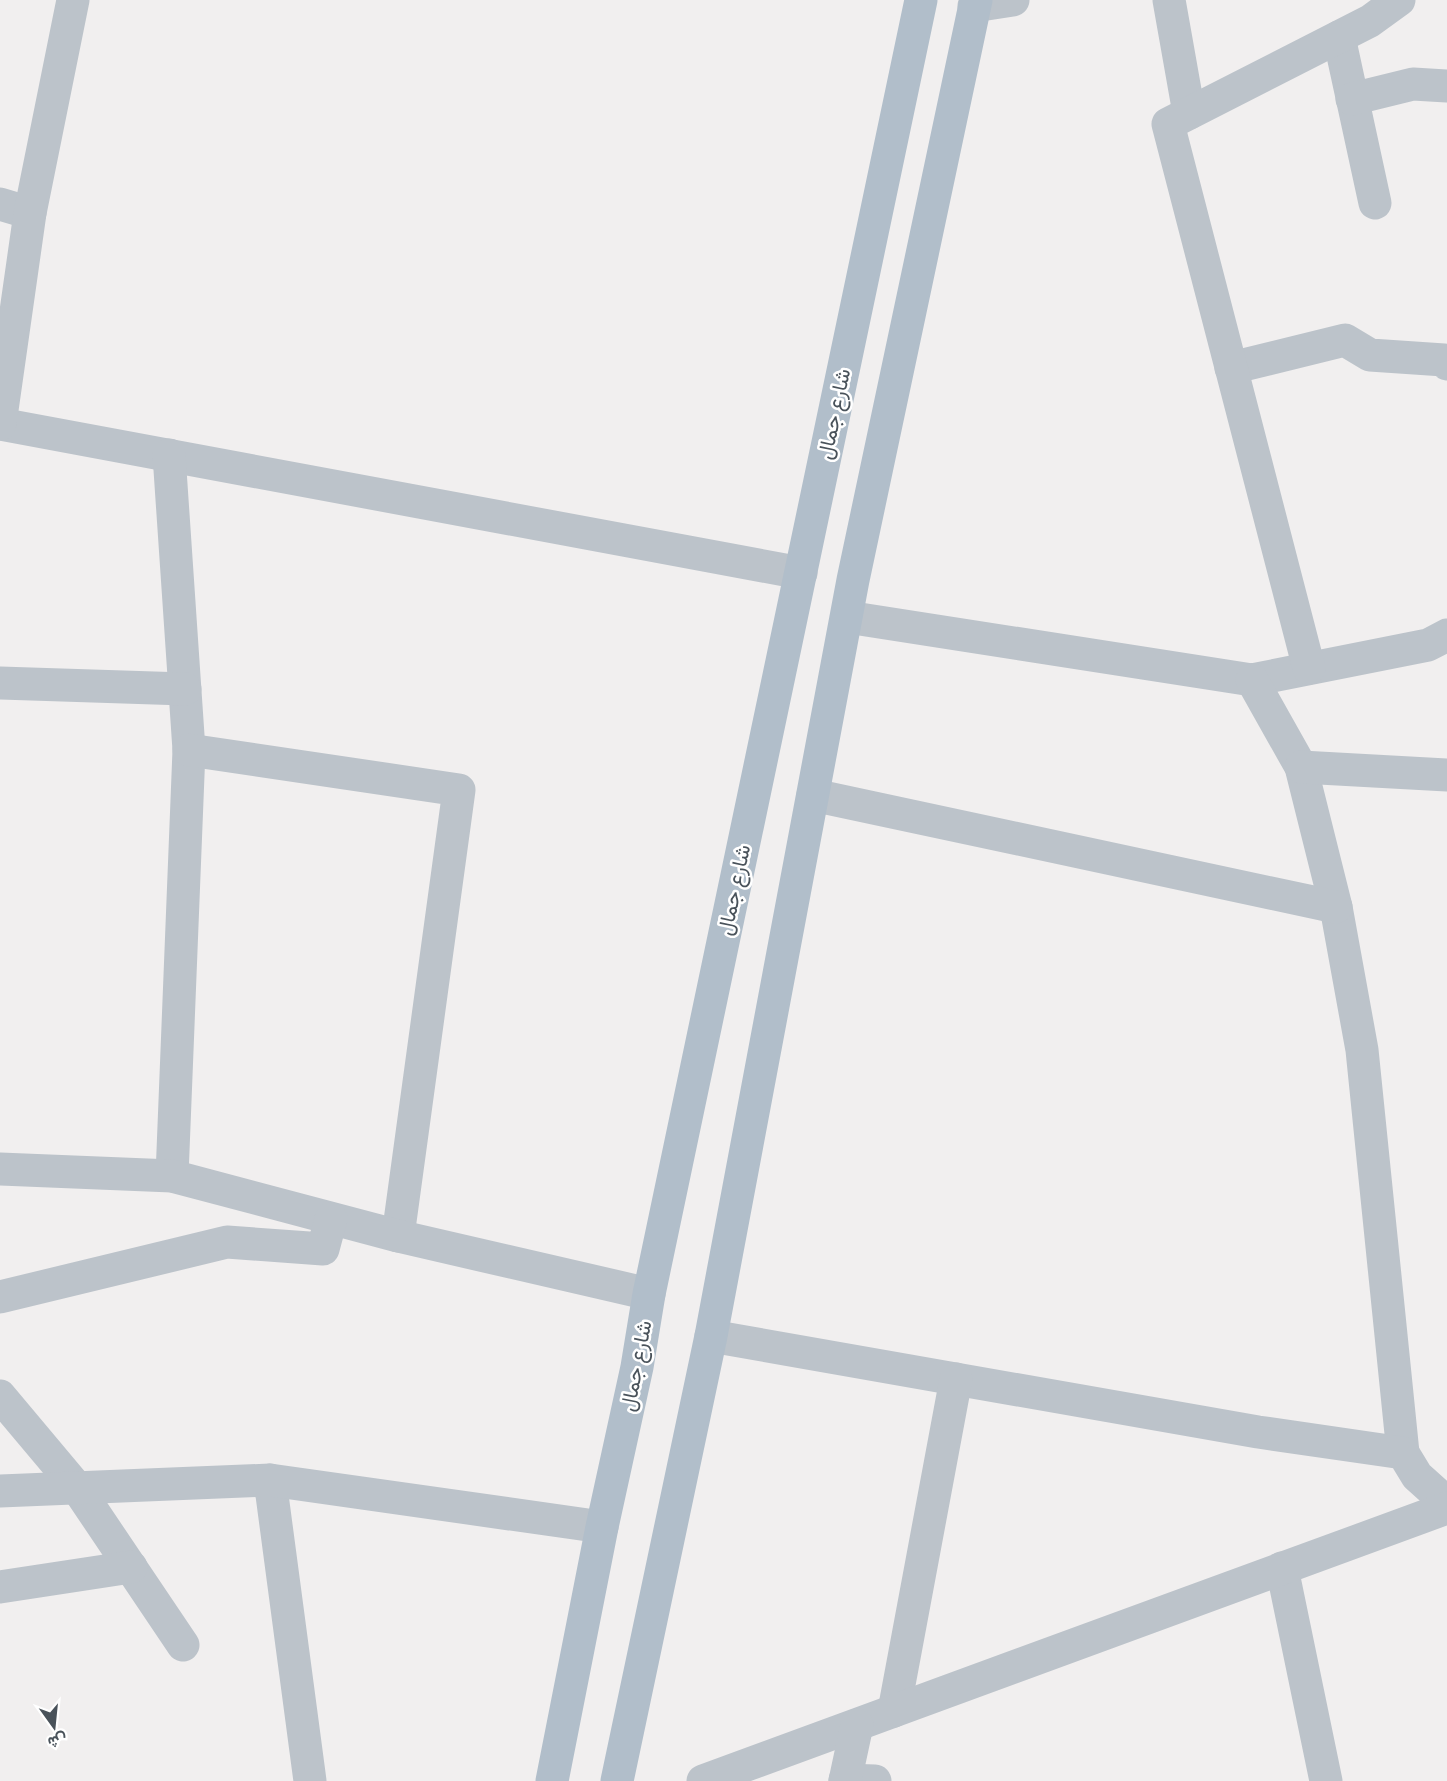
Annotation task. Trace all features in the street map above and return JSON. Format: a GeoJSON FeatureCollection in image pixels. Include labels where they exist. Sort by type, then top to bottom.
{"type":"FeatureCollection","features":[{"type":"Feature","properties":{"kind":"main road","name":"شارع جمال"},"geometry":{"type":"LineString","coordinates":[[552,1781],[602,1527],[637,1367],[649,1294],[921,0]]}},
{"type":"Feature","properties":{"kind":"main road"},"geometry":{"type":"LineString","coordinates":[[617,1781],[711,1336],[853,579],[975,3]]}},
{"type":"Feature","properties":{"kind":"main road"},"geometry":{"type":"LineString","coordinates":[[801,573],[853,579]]}},
{"type":"Feature","properties":{"kind":"street"},"geometry":{"type":"LineString","coordinates":[[73,0],[15,208],[0,424],[801,573]]}},
{"type":"Feature","properties":{"kind":"street"},"geometry":{"type":"LineString","coordinates":[[975,3],[1013,0]]}},
{"type":"Feature","properties":{"kind":"street"},"geometry":{"type":"LineString","coordinates":[[1169,0],[1190,114]]}},
{"type":"Feature","properties":{"kind":"street"},"geometry":{"type":"LineString","coordinates":[[1309,668],[1168,124],[1370,21],[1399,0]]}},
{"type":"Feature","properties":{"kind":"street"},"geometry":{"type":"LineString","coordinates":[[1339,37],[1375,203]]}},
{"type":"Feature","properties":{"kind":"street"},"geometry":{"type":"LineString","coordinates":[[1352,99],[1413,84],[1447,86]]}},
{"type":"Feature","properties":{"kind":"street"},"geometry":{"type":"LineString","coordinates":[[1231,368],[1345,340],[1370,355],[1444,360],[1447,364]]}},
{"type":"Feature","properties":{"kind":"street"},"geometry":{"type":"LineString","coordinates":[[169,455],[189,750],[172,1176]]}},
{"type":"Feature","properties":{"kind":"street"},"geometry":{"type":"LineString","coordinates":[[847,617],[1252,680],[1428,645],[1447,635]]}},
{"type":"Feature","properties":{"kind":"street"},"geometry":{"type":"LineString","coordinates":[[1252,680],[1301,767],[1336,907],[1362,1050],[1403,1453],[1417,1476],[1447,1503]]}},
{"type":"Feature","properties":{"kind":"street"},"geometry":{"type":"LineString","coordinates":[[0,683],[185,688]]}},
{"type":"Feature","properties":{"kind":"street"},"geometry":{"type":"LineString","coordinates":[[189,750],[459,790],[398,1236]]}},
{"type":"Feature","properties":{"kind":"street"},"geometry":{"type":"LineString","coordinates":[[1301,767],[1447,775]]}},
{"type":"Feature","properties":{"kind":"street"},"geometry":{"type":"LineString","coordinates":[[813,795],[1336,907]]}},
{"type":"Feature","properties":{"kind":"street"},"geometry":{"type":"LineString","coordinates":[[0,1169],[172,1176],[398,1236],[649,1294]]}},
{"type":"Feature","properties":{"kind":"street"},"geometry":{"type":"LineString","coordinates":[[0,1297],[227,1242],[323,1249],[331,1219]]}},
{"type":"Feature","properties":{"kind":"street"},"geometry":{"type":"LineString","coordinates":[[711,1336],[1258,1432],[1403,1453]]}},
{"type":"Feature","properties":{"kind":"street"},"geometry":{"type":"LineString","coordinates":[[894,1711],[956,1379]]}},
{"type":"Feature","properties":{"kind":"street"},"geometry":{"type":"LineString","coordinates":[[0,1396],[78,1489],[183,1645]]}},
{"type":"Feature","properties":{"kind":"street"},"geometry":{"type":"LineString","coordinates":[[270,1480],[310,1781]]}},
{"type":"Feature","properties":{"kind":"street"},"geometry":{"type":"LineString","coordinates":[[0,1491],[270,1480],[602,1527]]}},
{"type":"Feature","properties":{"kind":"street"},"geometry":{"type":"LineString","coordinates":[[703,1781],[1447,1508]]}},
{"type":"Feature","properties":{"kind":"street"},"geometry":{"type":"LineString","coordinates":[[0,1587],[130,1567]]}},
{"type":"Feature","properties":{"kind":"street"},"geometry":{"type":"LineString","coordinates":[[1282,1569],[1326,1781]]}},
{"type":"Feature","properties":{"kind":"street"},"geometry":{"type":"LineString","coordinates":[[855,1781],[857,1725]]}}]}
